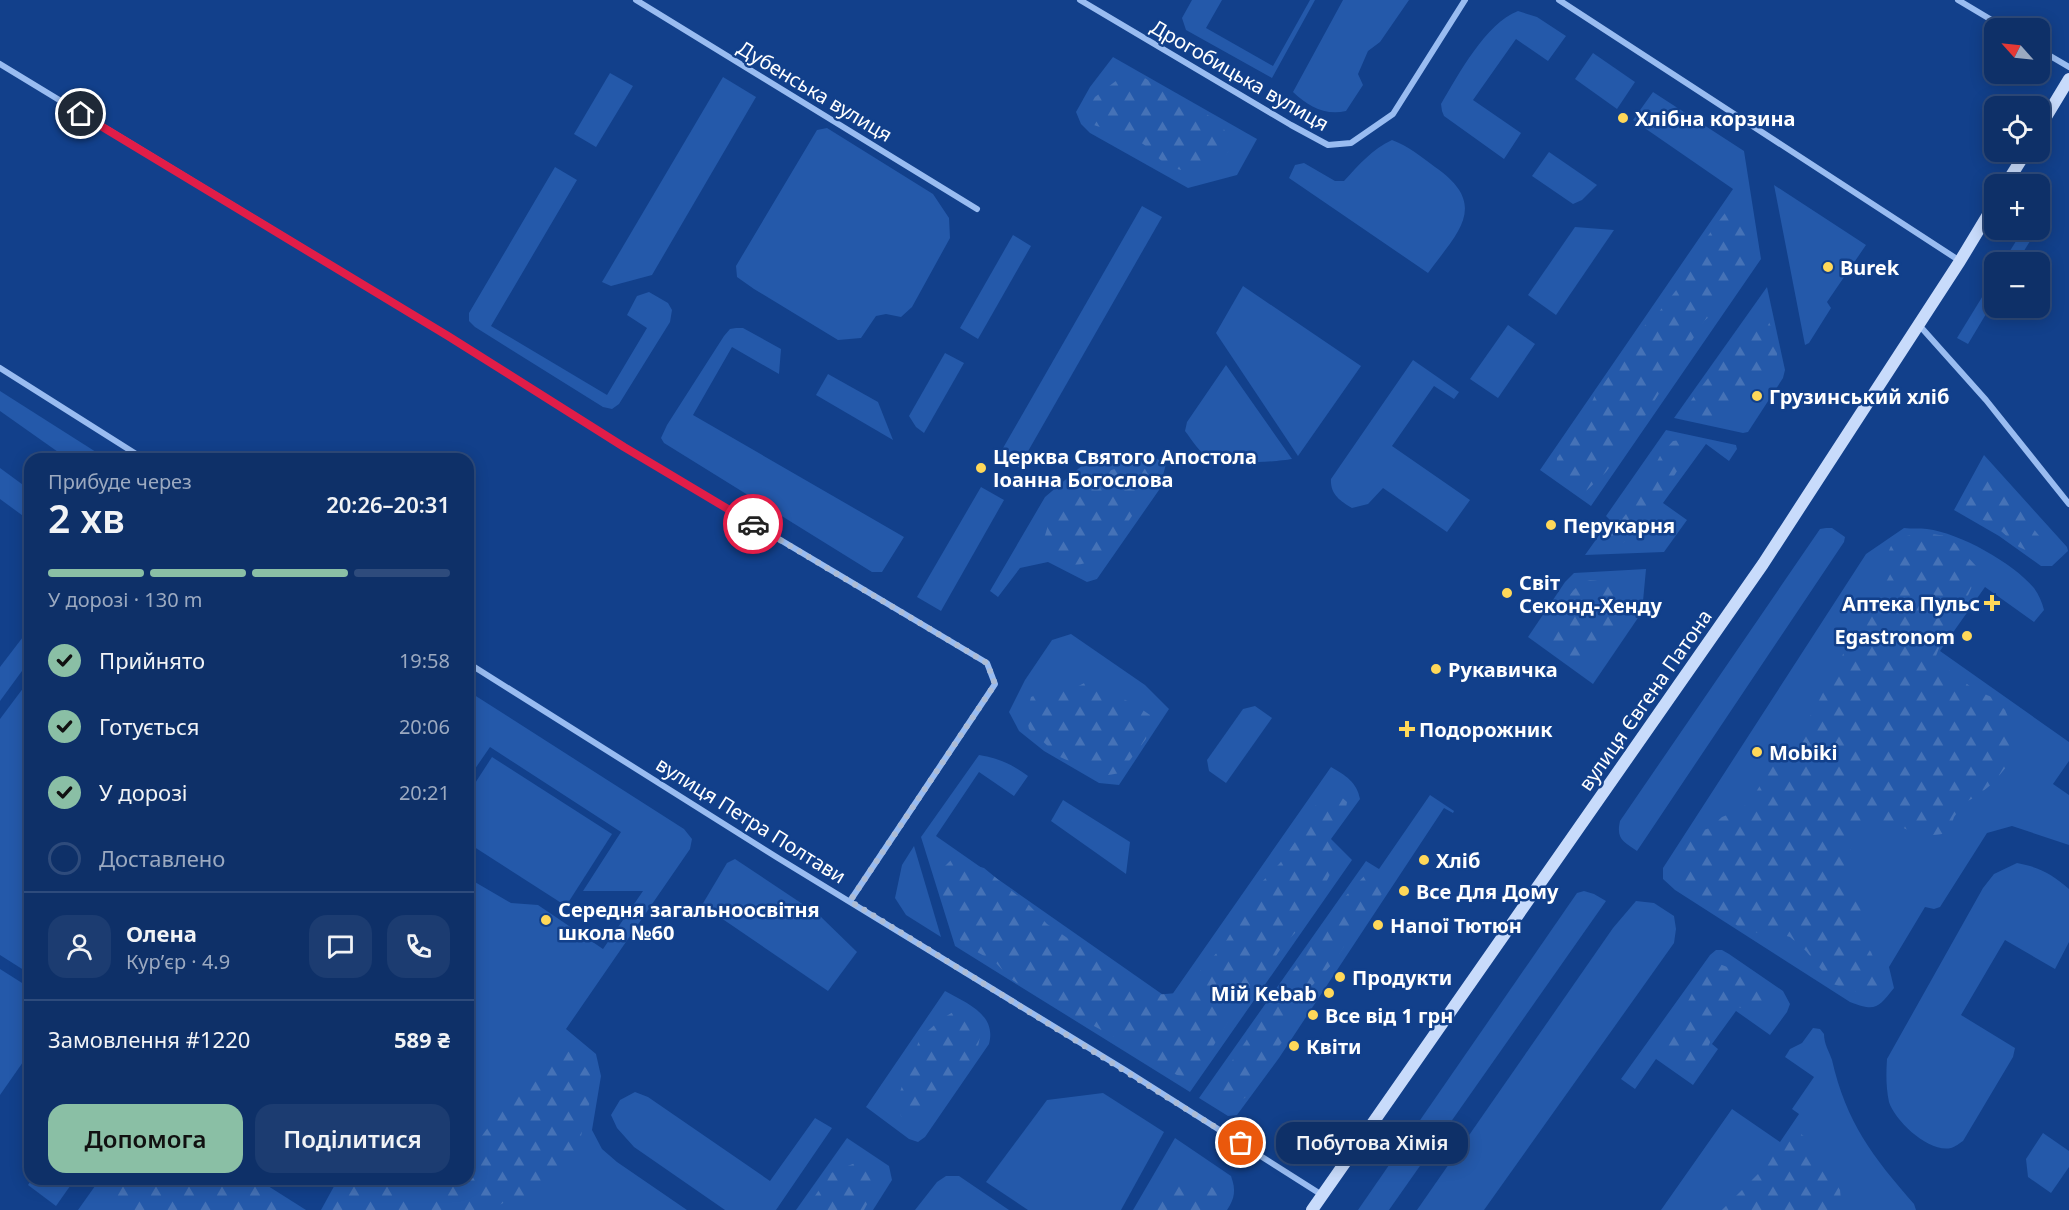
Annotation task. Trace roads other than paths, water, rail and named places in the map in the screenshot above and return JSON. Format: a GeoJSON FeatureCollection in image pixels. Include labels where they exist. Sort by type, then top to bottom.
{"type":"FeatureCollection","features":[{"type":"Feature","properties":{"kind":"main road"},"geometry":{"type":"LineString","coordinates":[[2050,110],[2069,79]]}},
{"type":"Feature","properties":{"kind":"main road","name":"вулиця Євгена Патона"},"geometry":{"type":"LineString","coordinates":[[1312,1210],[1763,564],[1984,221]]}},
{"type":"Feature","properties":{"kind":"street","name":"Дубенська вулиця"},"geometry":{"type":"LineString","coordinates":[[636,0],[977,209]]}},
{"type":"Feature","properties":{"kind":"street","name":"Дрогобицька вулиця"},"geometry":{"type":"LineString","coordinates":[[1080,0],[1328,145],[1351,143],[1393,114],[1465,0]]}},
{"type":"Feature","properties":{"kind":"street"},"geometry":{"type":"LineString","coordinates":[[1559,0],[1960,261]]}},
{"type":"Feature","properties":{"kind":"street"},"geometry":{"type":"LineString","coordinates":[[1958,0],[1988,18]]}},
{"type":"Feature","properties":{"kind":"street"},"geometry":{"type":"LineString","coordinates":[[2050,56],[2069,67]]}},
{"type":"Feature","properties":{"kind":"street"},"geometry":{"type":"LineString","coordinates":[[0,64],[448,336],[624,447],[987,663],[995,684],[850,901]]}},
{"type":"Feature","properties":{"kind":"street"},"geometry":{"type":"LineString","coordinates":[[1918,325],[1986,400],[2069,504]]}},
{"type":"Feature","properties":{"kind":"street"},"geometry":{"type":"LineString","coordinates":[[0,369],[134,453]]}},
{"type":"Feature","properties":{"kind":"street","name":"вулиця Петра Полтави"},"geometry":{"type":"LineString","coordinates":[[474,667],[1068,1034],[1322,1195]]}},
{"type":"Feature","properties":{"kind":"place","name":"Хлібна корзина"},"geometry":{"type":"Point","coordinates":[1623,118]}},
{"type":"Feature","properties":{"kind":"place","name":"Burek"},"geometry":{"type":"Point","coordinates":[1828,267]}},
{"type":"Feature","properties":{"kind":"place","name":"Грузинський хліб"},"geometry":{"type":"Point","coordinates":[1757,396]}},
{"type":"Feature","properties":{"kind":"place","name":"Церква Святого Апостола Іоанна Богослова"},"geometry":{"type":"Point","coordinates":[981,468]}},
{"type":"Feature","properties":{"kind":"place","name":"Перукарня"},"geometry":{"type":"Point","coordinates":[1551,525]}},
{"type":"Feature","properties":{"kind":"place","name":"Світ Секонд-Хенду"},"geometry":{"type":"Point","coordinates":[1507,593]}},
{"type":"Feature","properties":{"kind":"place","name":"Аптека Пульс"},"geometry":{"type":"Point","coordinates":[1992,603]}},
{"type":"Feature","properties":{"kind":"place","name":"Egastronom"},"geometry":{"type":"Point","coordinates":[1967,636]}},
{"type":"Feature","properties":{"kind":"place","name":"Рукавичка"},"geometry":{"type":"Point","coordinates":[1436,669]}},
{"type":"Feature","properties":{"kind":"place","name":"Подорожник"},"geometry":{"type":"Point","coordinates":[1407,729]}},
{"type":"Feature","properties":{"kind":"place","name":"Mobiki"},"geometry":{"type":"Point","coordinates":[1757,752]}},
{"type":"Feature","properties":{"kind":"place","name":"Хліб"},"geometry":{"type":"Point","coordinates":[1424,860]}},
{"type":"Feature","properties":{"kind":"place","name":"Все Для Дому"},"geometry":{"type":"Point","coordinates":[1404,891]}},
{"type":"Feature","properties":{"kind":"place","name":"Середня загальноосвітня школа №60"},"geometry":{"type":"Point","coordinates":[546,920]}},
{"type":"Feature","properties":{"kind":"place","name":"Напої Тютюн"},"geometry":{"type":"Point","coordinates":[1378,925]}},
{"type":"Feature","properties":{"kind":"place","name":"Продукти"},"geometry":{"type":"Point","coordinates":[1340,977]}},
{"type":"Feature","properties":{"kind":"place","name":"Мій Kebab"},"geometry":{"type":"Point","coordinates":[1329,993]}},
{"type":"Feature","properties":{"kind":"place","name":"Все від 1 грн"},"geometry":{"type":"Point","coordinates":[1313,1015]}},
{"type":"Feature","properties":{"kind":"place","name":"Квіти"},"geometry":{"type":"Point","coordinates":[1294,1046]}},
{"type":"Feature","properties":{"kind":"place","name":"Побутова Хімія"},"geometry":{"type":"Point","coordinates":[1241,1143]}}]}
